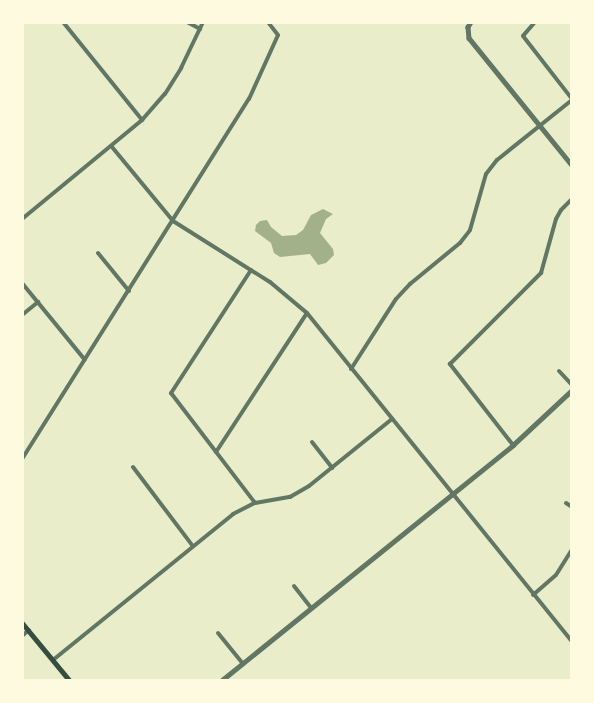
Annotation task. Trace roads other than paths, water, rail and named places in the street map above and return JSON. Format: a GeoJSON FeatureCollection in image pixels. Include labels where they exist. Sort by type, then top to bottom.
{"type":"FeatureCollection","features":[{"type":"Feature","properties":{"kind":"main road"},"geometry":{"type":"LineString","coordinates":[[22,623],[69,680]]}},
{"type":"Feature","properties":{"kind":"street"},"geometry":{"type":"LineString","coordinates":[[63,22],[142,120]]}},
{"type":"Feature","properties":{"kind":"street"},"geometry":{"type":"LineString","coordinates":[[187,22],[200,29]]}},
{"type":"Feature","properties":{"kind":"street"},"geometry":{"type":"LineString","coordinates":[[22,219],[112,147],[142,120],[165,94],[181,68],[203,22]]}},
{"type":"Feature","properties":{"kind":"street"},"geometry":{"type":"LineString","coordinates":[[22,459],[250,99],[278,35],[268,22]]}},
{"type":"Feature","properties":{"kind":"street"},"geometry":{"type":"LineString","coordinates":[[351,369],[401,294],[410,284],[460,243],[470,230],[486,174],[497,160],[572,100],[523,36],[535,22]]}},
{"type":"Feature","properties":{"kind":"street"},"geometry":{"type":"LineString","coordinates":[[469,25],[469,38],[572,166]]}},
{"type":"Feature","properties":{"kind":"street"},"geometry":{"type":"LineString","coordinates":[[112,147],[173,222],[275,286],[307,313],[572,642]]}},
{"type":"Feature","properties":{"kind":"street"},"geometry":{"type":"LineString","coordinates":[[513,445],[450,364],[541,274],[556,219],[561,210],[572,199]]}},
{"type":"Feature","properties":{"kind":"street"},"geometry":{"type":"LineString","coordinates":[[98,253],[129,291]]}},
{"type":"Feature","properties":{"kind":"street"},"geometry":{"type":"LineString","coordinates":[[251,270],[171,393],[255,503]]}},
{"type":"Feature","properties":{"kind":"street"},"geometry":{"type":"LineString","coordinates":[[22,283],[85,360]]}},
{"type":"Feature","properties":{"kind":"street"},"geometry":{"type":"LineString","coordinates":[[22,315],[38,302]]}},
{"type":"Feature","properties":{"kind":"street"},"geometry":{"type":"LineString","coordinates":[[216,452],[307,313]]}},
{"type":"Feature","properties":{"kind":"street"},"geometry":{"type":"LineString","coordinates":[[560,371],[572,385]]}},
{"type":"Feature","properties":{"kind":"street"},"geometry":{"type":"LineString","coordinates":[[222,680],[513,445],[572,390]]}},
{"type":"Feature","properties":{"kind":"street"},"geometry":{"type":"LineString","coordinates":[[52,660],[192,545],[233,514],[255,503],[290,497],[310,486],[392,419]]}},
{"type":"Feature","properties":{"kind":"street"},"geometry":{"type":"LineString","coordinates":[[312,442],[332,468]]}},
{"type":"Feature","properties":{"kind":"street"},"geometry":{"type":"LineString","coordinates":[[133,467],[192,545]]}},
{"type":"Feature","properties":{"kind":"street"},"geometry":{"type":"LineString","coordinates":[[566,503],[572,506]]}},
{"type":"Feature","properties":{"kind":"street"},"geometry":{"type":"LineString","coordinates":[[533,595],[556,575],[572,549]]}},
{"type":"Feature","properties":{"kind":"street"},"geometry":{"type":"LineString","coordinates":[[294,586],[311,608]]}},
{"type":"Feature","properties":{"kind":"street"},"geometry":{"type":"LineString","coordinates":[[22,636],[29,630]]}},
{"type":"Feature","properties":{"kind":"street"},"geometry":{"type":"LineString","coordinates":[[218,633],[243,664]]}}]}
